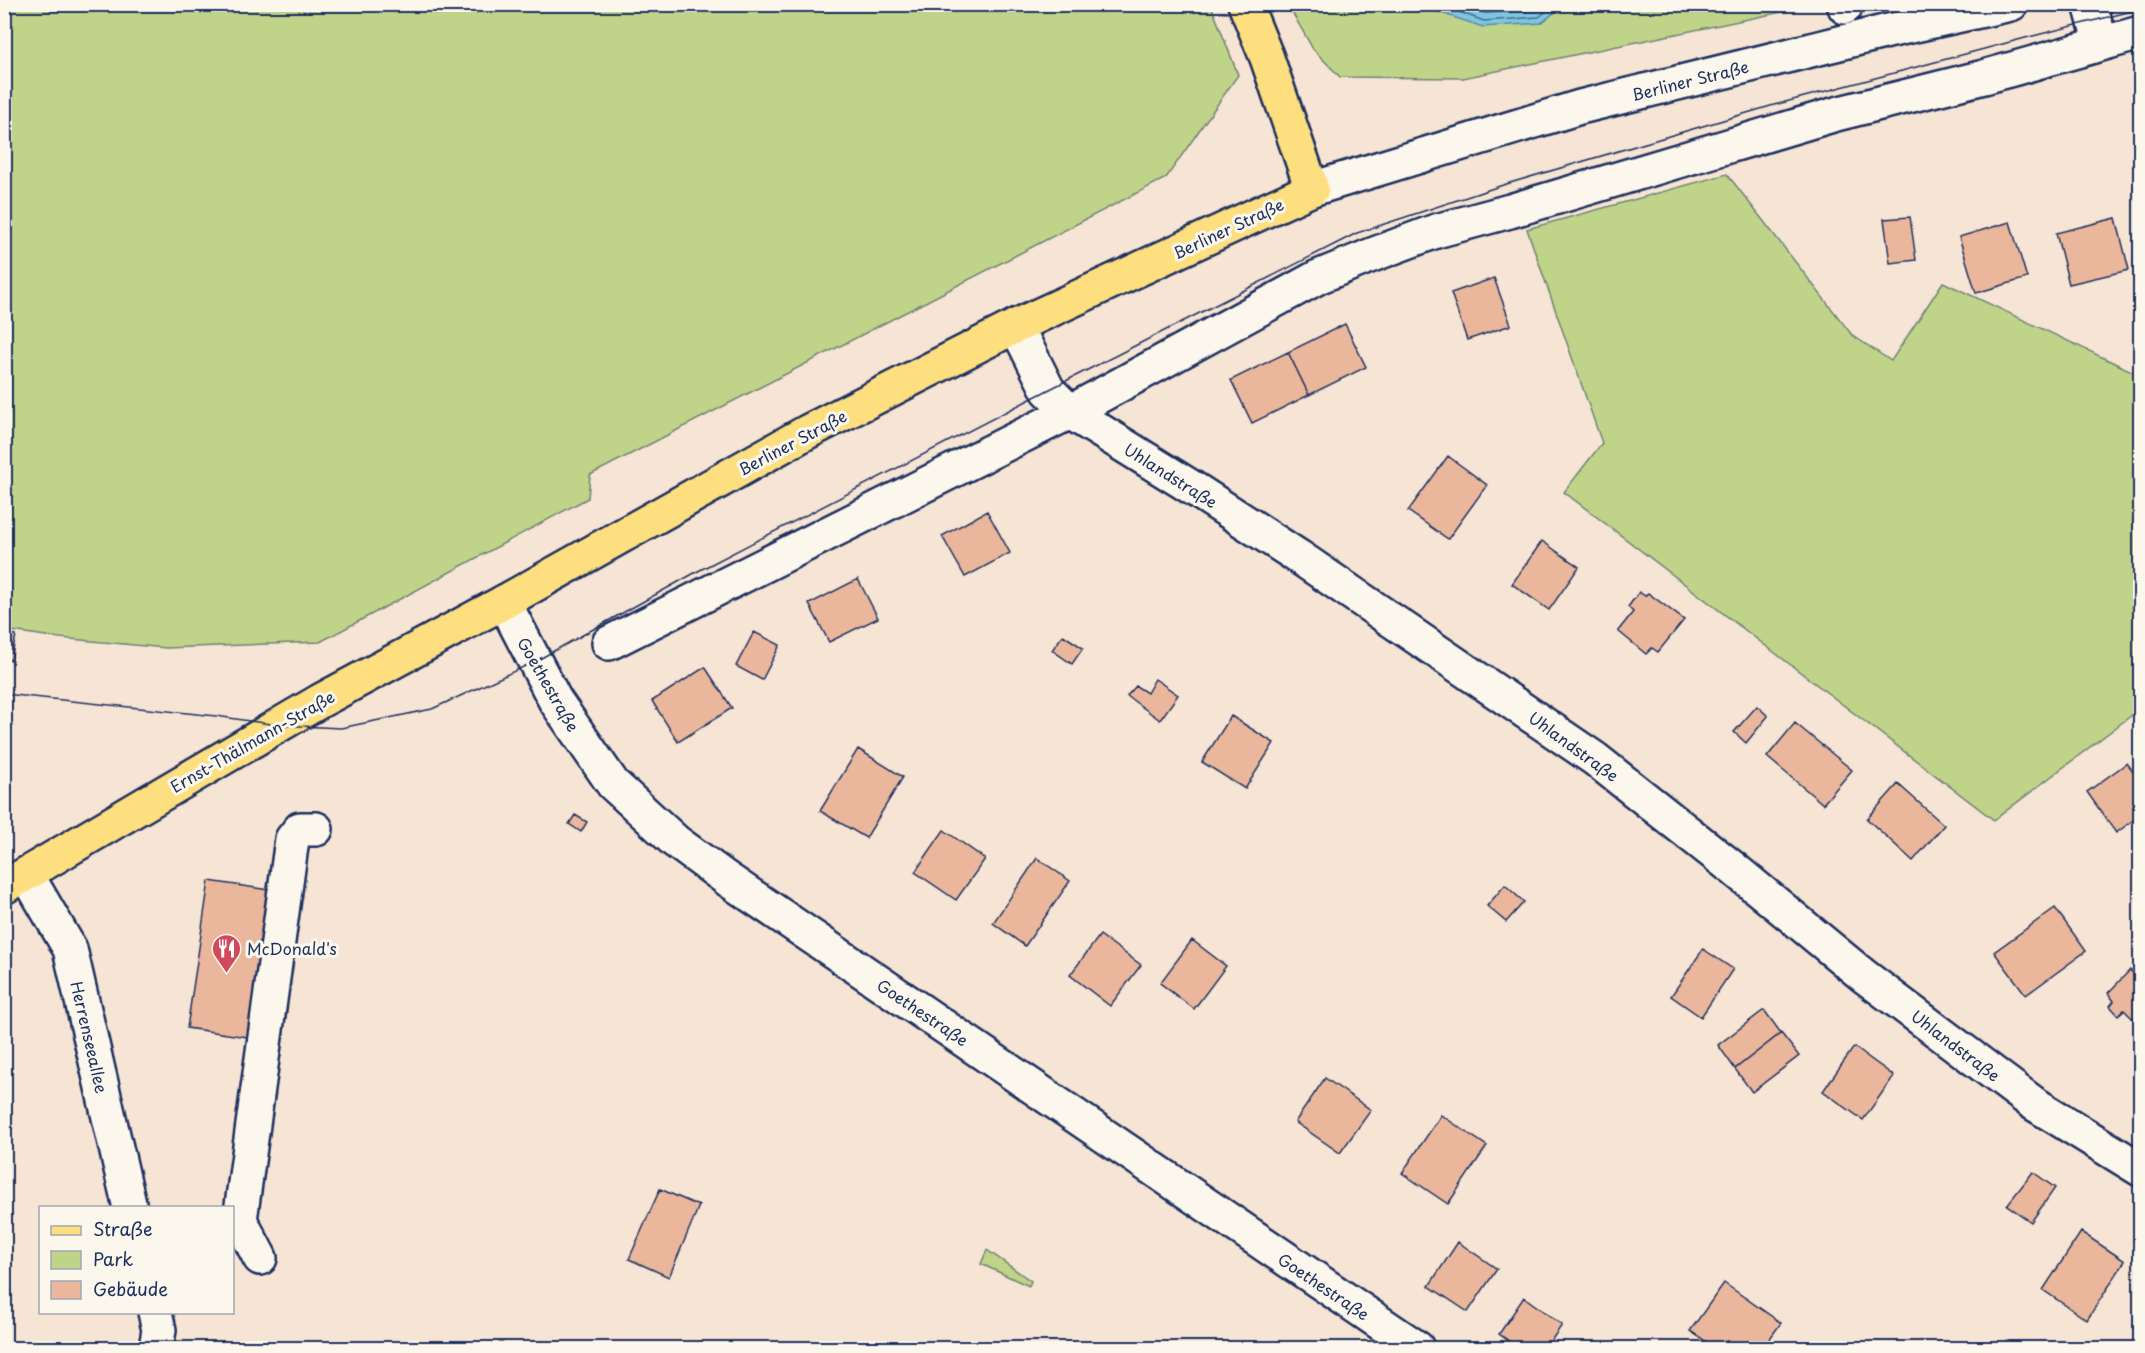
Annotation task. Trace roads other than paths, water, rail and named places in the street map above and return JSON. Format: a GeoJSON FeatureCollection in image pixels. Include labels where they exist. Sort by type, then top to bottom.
{"type":"FeatureCollection","features":[{"type":"Feature","properties":{"kind":"main road"},"geometry":{"type":"LineString","coordinates":[[1245,4],[1267,58],[1312,189]]}},
{"type":"Feature","properties":{"kind":"main road","name":"Berliner Straße"},"geometry":{"type":"LineString","coordinates":[[504,602],[807,432],[1016,326],[1312,189]]}},
{"type":"Feature","properties":{"kind":"main road","name":"Ernst-Thälmann-Straße"},"geometry":{"type":"LineString","coordinates":[[16,881],[311,706],[504,602]]}},
{"type":"Feature","properties":{"kind":"street","name":"Berliner Straße"},"geometry":{"type":"LineString","coordinates":[[1312,189],[1580,107],[1888,31],[2011,4]]}},
{"type":"Feature","properties":{"kind":"street"},"geometry":{"type":"LineString","coordinates":[[2090,4],[2101,44]]}},
{"type":"Feature","properties":{"kind":"street"},"geometry":{"type":"LineString","coordinates":[[609,643],[1070,412],[1318,277],[1436,231],[1836,114],[1984,77],[2140,33]]}},
{"type":"Feature","properties":{"kind":"street","name":"Uhlandstraße"},"geometry":{"type":"LineString","coordinates":[[1016,326],[1048,390],[1070,412],[1289,551],[1594,759],[1734,868],[1864,976],[2033,1103],[2140,1169]]}},
{"type":"Feature","properties":{"kind":"street","name":"Goethestraße"},"geometry":{"type":"LineString","coordinates":[[504,602],[555,700],[613,784],[675,841],[737,886],[1417,1348]]}},
{"type":"Feature","properties":{"kind":"street"},"geometry":{"type":"LineString","coordinates":[[260,1258],[240,1220],[292,839],[300,829],[316,829]]}},
{"type":"Feature","properties":{"kind":"street","name":"Herrenseeallee"},"geometry":{"type":"LineString","coordinates":[[16,881],[70,949],[130,1206]]}},
{"type":"Feature","properties":{"kind":"water"},"geometry":{"type":"Polygon","coordinates":[[[1564,4],[1541,23],[1483,27],[1417,5],[1564,4]]]}},
{"type":"Feature","properties":{"kind":"tram line"},"geometry":{"type":"LineString","coordinates":[[4,694],[216,716],[277,725],[341,728],[432,709],[534,662],[700,570],[1357,233],[1503,185],[1774,105],[2140,9]]}},
{"type":"Feature","properties":{"kind":"place","name":"McDonald's"},"geometry":{"type":"Point","coordinates":[226,974]}}]}
